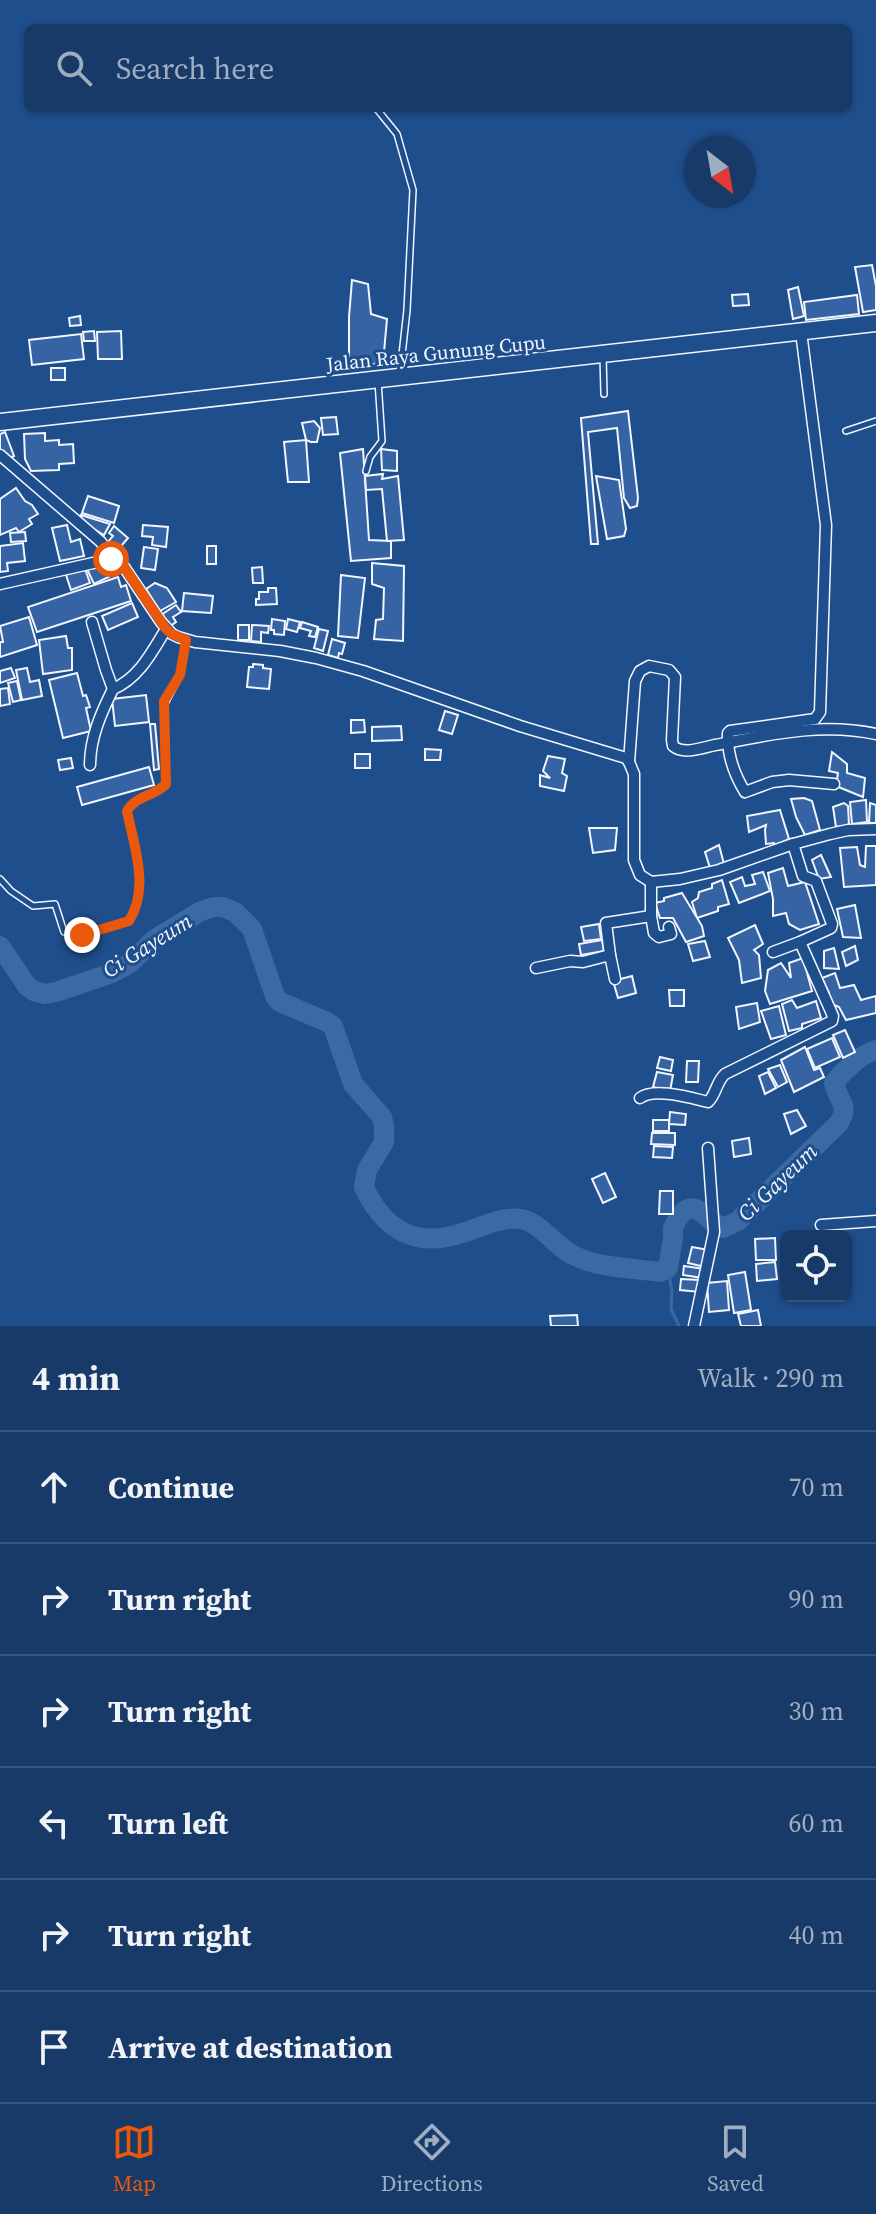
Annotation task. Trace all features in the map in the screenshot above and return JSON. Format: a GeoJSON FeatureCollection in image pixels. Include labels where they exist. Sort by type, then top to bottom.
{"type":"FeatureCollection","features":[{"type":"Feature","properties":{"kind":"highway","name":"Jalan Raya Gunung Cupu"},"geometry":{"type":"LineString","coordinates":[[0,422],[876,323]]}},
{"type":"Feature","properties":{"kind":"street"},"geometry":{"type":"LineString","coordinates":[[801,332],[826,525],[820,712],[815,719],[732,730],[727,739],[732,764],[745,792],[772,782],[789,780],[834,784]]}},
{"type":"Feature","properties":{"kind":"street"},"geometry":{"type":"LineString","coordinates":[[0,455],[101,542],[111,559],[124,567],[172,634],[186,640],[280,651],[336,663],[520,726],[621,756],[629,762]]}},
{"type":"Feature","properties":{"kind":"street"},"geometry":{"type":"LineString","coordinates":[[0,584],[111,559]]}},
{"type":"Feature","properties":{"kind":"street"},"geometry":{"type":"LineString","coordinates":[[92,622],[113,689]]}},
{"type":"Feature","properties":{"kind":"street"},"geometry":{"type":"LineString","coordinates":[[90,765],[90,750],[113,689],[123,685],[139,669],[166,629]]}},
{"type":"Feature","properties":{"kind":"street"},"geometry":{"type":"LineString","coordinates":[[876,734],[820,729],[727,739],[688,750],[675,749],[672,740],[675,677],[669,670],[649,666],[640,671],[635,681],[629,762],[634,774],[634,860],[640,875],[651,882],[719,870],[793,844],[848,830],[876,829]]}},
{"type":"Feature","properties":{"kind":"street"},"geometry":{"type":"LineString","coordinates":[[773,952],[831,928],[832,924],[816,881],[803,876],[793,844]]}},
{"type":"Feature","properties":{"kind":"street"},"geometry":{"type":"LineString","coordinates":[[651,882],[653,930],[657,937],[671,934],[669,927]]}},
{"type":"Feature","properties":{"kind":"street"},"geometry":{"type":"LineString","coordinates":[[615,979],[606,923],[651,916]]}},
{"type":"Feature","properties":{"kind":"street"},"geometry":{"type":"LineString","coordinates":[[640,1098],[647,1094],[708,1102],[725,1074],[832,1021],[833,1016],[800,942]]}},
{"type":"Feature","properties":{"kind":"street"},"geometry":{"type":"LineString","coordinates":[[536,968],[610,955]]}},
{"type":"Feature","properties":{"kind":"street"},"geometry":{"type":"LineString","coordinates":[[694,1326],[714,1232],[708,1148]]}},
{"type":"Feature","properties":{"kind":"street"},"geometry":{"type":"LineString","coordinates":[[821,1225],[876,1221]]}},
{"type":"Feature","properties":{"kind":"lane"},"geometry":{"type":"LineString","coordinates":[[379,112],[397,134],[413,190],[400,378]]}},
{"type":"Feature","properties":{"kind":"lane"},"geometry":{"type":"LineString","coordinates":[[603,355],[604,394]]}},
{"type":"Feature","properties":{"kind":"lane"},"geometry":{"type":"LineString","coordinates":[[366,471],[370,457],[382,441],[378,380]]}},
{"type":"Feature","properties":{"kind":"lane"},"geometry":{"type":"LineString","coordinates":[[846,431],[876,421]]}},
{"type":"Feature","properties":{"kind":"lane"},"geometry":{"type":"LineString","coordinates":[[82,935],[129,921],[136,908],[140,888],[127,811],[131,803],[161,790],[166,784],[164,701],[180,675],[186,640]]}},
{"type":"Feature","properties":{"kind":"lane"},"geometry":{"type":"LineString","coordinates":[[0,879],[33,906],[55,904],[64,932]]}},
{"type":"Feature","properties":{"kind":"building"},"geometry":{"type":"Polygon","coordinates":[[[872,265],[876,310],[863,312],[855,267],[872,265]]]}},
{"type":"Feature","properties":{"kind":"building"},"geometry":{"type":"Polygon","coordinates":[[[352,280],[368,284],[371,314],[387,319],[383,363],[349,367],[352,280]]]}},
{"type":"Feature","properties":{"kind":"building"},"geometry":{"type":"Polygon","coordinates":[[[798,287],[804,316],[793,319],[788,290],[798,287]]]}},
{"type":"Feature","properties":{"kind":"building"},"geometry":{"type":"Polygon","coordinates":[[[748,294],[749,305],[733,306],[732,295],[748,294]]]}},
{"type":"Feature","properties":{"kind":"building"},"geometry":{"type":"Polygon","coordinates":[[[857,295],[859,314],[806,320],[804,302],[857,295]]]}},
{"type":"Feature","properties":{"kind":"building"},"geometry":{"type":"Polygon","coordinates":[[[80,316],[81,325],[70,326],[69,318],[80,316]]]}},
{"type":"Feature","properties":{"kind":"building"},"geometry":{"type":"Polygon","coordinates":[[[94,331],[95,341],[84,341],[83,332],[94,331]]]}},
{"type":"Feature","properties":{"kind":"building"},"geometry":{"type":"Polygon","coordinates":[[[121,331],[122,359],[98,359],[97,332],[121,331]]]}},
{"type":"Feature","properties":{"kind":"building"},"geometry":{"type":"Polygon","coordinates":[[[81,334],[84,359],[32,365],[29,340],[81,334]]]}},
{"type":"Feature","properties":{"kind":"building"},"geometry":{"type":"Polygon","coordinates":[[[51,368],[65,368],[65,380],[51,380],[51,368]]]}},
{"type":"Feature","properties":{"kind":"building"},"geometry":{"type":"Polygon","coordinates":[[[628,411],[637,506],[630,508],[624,498],[617,428],[588,432],[598,544],[591,544],[581,418],[628,411]]]}},
{"type":"Feature","properties":{"kind":"building"},"geometry":{"type":"Polygon","coordinates":[[[336,417],[338,434],[323,435],[321,418],[336,417]]]}},
{"type":"Feature","properties":{"kind":"building"},"geometry":{"type":"Polygon","coordinates":[[[314,421],[320,428],[317,442],[311,442],[306,440],[302,423],[314,421]]]}},
{"type":"Feature","properties":{"kind":"building"},"geometry":{"type":"Polygon","coordinates":[[[5,432],[14,456],[8,459],[0,451],[0,434],[5,432]]]}},
{"type":"Feature","properties":{"kind":"building"},"geometry":{"type":"Polygon","coordinates":[[[45,433],[45,441],[59,440],[59,445],[73,444],[74,463],[59,464],[59,470],[31,471],[25,459],[24,434],[45,433]]]}},
{"type":"Feature","properties":{"kind":"building"},"geometry":{"type":"Polygon","coordinates":[[[306,440],[309,482],[288,482],[284,442],[306,440]]]}},
{"type":"Feature","properties":{"kind":"building"},"geometry":{"type":"Polygon","coordinates":[[[363,449],[369,540],[391,541],[391,558],[351,561],[340,453],[363,449]]]}},
{"type":"Feature","properties":{"kind":"building"},"geometry":{"type":"Polygon","coordinates":[[[381,449],[397,451],[397,471],[382,470],[381,449]]]}},
{"type":"Feature","properties":{"kind":"building"},"geometry":{"type":"Polygon","coordinates":[[[383,474],[382,479],[398,476],[404,540],[387,541],[382,489],[366,490],[365,476],[383,474]]]}},
{"type":"Feature","properties":{"kind":"building"},"geometry":{"type":"Polygon","coordinates":[[[596,476],[619,480],[626,529],[624,536],[607,539],[596,476]]]}},
{"type":"Feature","properties":{"kind":"building"},"geometry":{"type":"Polygon","coordinates":[[[16,488],[38,514],[29,519],[32,524],[19,532],[16,528],[0,535],[0,499],[16,488]]]}},
{"type":"Feature","properties":{"kind":"building"},"geometry":{"type":"Polygon","coordinates":[[[88,496],[119,506],[114,523],[82,513],[88,496]]]}},
{"type":"Feature","properties":{"kind":"building"},"geometry":{"type":"Polygon","coordinates":[[[81,515],[110,524],[104,535],[82,522],[81,515]]]}},
{"type":"Feature","properties":{"kind":"building"},"geometry":{"type":"Polygon","coordinates":[[[67,525],[71,542],[80,539],[84,556],[60,561],[52,528],[67,525]]]}},
{"type":"Feature","properties":{"kind":"building"},"geometry":{"type":"Polygon","coordinates":[[[143,525],[168,527],[166,547],[152,545],[153,537],[142,536],[143,525]]]}},
{"type":"Feature","properties":{"kind":"building"},"geometry":{"type":"Polygon","coordinates":[[[114,526],[128,538],[116,552],[106,544],[113,536],[109,533],[114,526]]]}},
{"type":"Feature","properties":{"kind":"building"},"geometry":{"type":"Polygon","coordinates":[[[25,532],[26,541],[11,542],[10,533],[25,532]]]}},
{"type":"Feature","properties":{"kind":"building"},"geometry":{"type":"Polygon","coordinates":[[[23,543],[25,561],[7,563],[8,571],[0,572],[0,546],[23,543]]]}},
{"type":"Feature","properties":{"kind":"building"},"geometry":{"type":"Polygon","coordinates":[[[207,546],[216,546],[216,564],[207,564],[207,546]]]}},
{"type":"Feature","properties":{"kind":"building"},"geometry":{"type":"Polygon","coordinates":[[[144,547],[158,549],[155,570],[141,568],[144,547]]]}},
{"type":"Feature","properties":{"kind":"building"},"geometry":{"type":"Polygon","coordinates":[[[110,559],[117,573],[94,584],[87,569],[110,559]]]}},
{"type":"Feature","properties":{"kind":"building"},"geometry":{"type":"Polygon","coordinates":[[[372,563],[404,566],[403,641],[374,639],[376,620],[383,619],[384,588],[372,584],[372,563]]]}},
{"type":"Feature","properties":{"kind":"building"},"geometry":{"type":"Polygon","coordinates":[[[84,566],[90,583],[71,590],[65,572],[84,566]]]}},
{"type":"Feature","properties":{"kind":"building"},"geometry":{"type":"Polygon","coordinates":[[[262,567],[263,583],[253,583],[252,568],[262,567]]]}},
{"type":"Feature","properties":{"kind":"building"},"geometry":{"type":"Polygon","coordinates":[[[341,575],[365,578],[358,638],[338,636],[341,575]]]}},
{"type":"Feature","properties":{"kind":"building"},"geometry":{"type":"Polygon","coordinates":[[[118,577],[121,587],[126,585],[131,601],[37,632],[28,607],[118,577]]]}},
{"type":"Feature","properties":{"kind":"building"},"geometry":{"type":"Polygon","coordinates":[[[155,583],[167,588],[176,602],[160,611],[146,589],[155,583]]]}},
{"type":"Feature","properties":{"kind":"building"},"geometry":{"type":"Polygon","coordinates":[[[268,588],[276,588],[277,604],[256,605],[259,592],[268,592],[268,588]]]}},
{"type":"Feature","properties":{"kind":"building"},"geometry":{"type":"Polygon","coordinates":[[[184,593],[213,596],[211,613],[182,611],[184,593]]]}},
{"type":"Feature","properties":{"kind":"building"},"geometry":{"type":"Polygon","coordinates":[[[132,603],[138,617],[108,630],[102,616],[132,603]]]}},
{"type":"Feature","properties":{"kind":"building"},"geometry":{"type":"Polygon","coordinates":[[[176,605],[181,612],[173,617],[176,622],[169,627],[161,615],[176,605]]]}},
{"type":"Feature","properties":{"kind":"building"},"geometry":{"type":"Polygon","coordinates":[[[29,617],[37,645],[0,657],[0,642],[3,642],[0,626],[29,617]]]}},
{"type":"Feature","properties":{"kind":"building"},"geometry":{"type":"Polygon","coordinates":[[[272,619],[285,621],[284,635],[274,634],[271,630],[272,619]]]}},
{"type":"Feature","properties":{"kind":"building"},"geometry":{"type":"Polygon","coordinates":[[[288,619],[300,622],[297,632],[286,629],[288,619]]]}},
{"type":"Feature","properties":{"kind":"building"},"geometry":{"type":"Polygon","coordinates":[[[302,622],[318,627],[315,637],[309,636],[311,631],[300,628],[302,622]]]}},
{"type":"Feature","properties":{"kind":"building"},"geometry":{"type":"Polygon","coordinates":[[[238,625],[249,625],[249,640],[238,640],[238,625]]]}},
{"type":"Feature","properties":{"kind":"building"},"geometry":{"type":"Polygon","coordinates":[[[252,625],[269,626],[268,633],[261,632],[261,642],[251,641],[252,625]]]}},
{"type":"Feature","properties":{"kind":"building"},"geometry":{"type":"Polygon","coordinates":[[[319,629],[328,631],[323,651],[314,648],[319,629]]]}},
{"type":"Feature","properties":{"kind":"building"},"geometry":{"type":"Polygon","coordinates":[[[66,636],[68,648],[72,648],[72,670],[43,674],[39,640],[66,636]]]}},
{"type":"Feature","properties":{"kind":"building"},"geometry":{"type":"Polygon","coordinates":[[[332,639],[345,643],[338,658],[328,655],[332,639]]]}},
{"type":"Feature","properties":{"kind":"building"},"geometry":{"type":"Polygon","coordinates":[[[253,664],[271,669],[269,689],[247,687],[249,667],[253,664]]]}},
{"type":"Feature","properties":{"kind":"building"},"geometry":{"type":"Polygon","coordinates":[[[11,668],[15,678],[0,683],[0,671],[11,668]]]}},
{"type":"Feature","properties":{"kind":"building"},"geometry":{"type":"Polygon","coordinates":[[[27,668],[30,682],[39,680],[42,696],[22,700],[16,670],[27,668]]]}},
{"type":"Feature","properties":{"kind":"building"},"geometry":{"type":"Polygon","coordinates":[[[77,673],[83,696],[86,695],[90,707],[86,708],[91,731],[63,738],[49,680],[77,673]]]}},
{"type":"Feature","properties":{"kind":"building"},"geometry":{"type":"Polygon","coordinates":[[[17,681],[21,700],[13,702],[8,683],[17,681]]]}},
{"type":"Feature","properties":{"kind":"building"},"geometry":{"type":"Polygon","coordinates":[[[8,688],[10,704],[0,706],[0,689],[8,688]]]}},
{"type":"Feature","properties":{"kind":"building"},"geometry":{"type":"Polygon","coordinates":[[[146,695],[149,722],[115,726],[112,699],[146,695]]]}},
{"type":"Feature","properties":{"kind":"building"},"geometry":{"type":"Polygon","coordinates":[[[445,711],[458,715],[452,734],[439,730],[445,711]]]}},
{"type":"Feature","properties":{"kind":"building"},"geometry":{"type":"Polygon","coordinates":[[[351,720],[364,720],[365,732],[351,733],[351,720]]]}},
{"type":"Feature","properties":{"kind":"building"},"geometry":{"type":"Polygon","coordinates":[[[150,724],[155,724],[159,769],[154,770],[150,724]]]}},
{"type":"Feature","properties":{"kind":"building"},"geometry":{"type":"Polygon","coordinates":[[[401,726],[402,740],[372,741],[372,727],[401,726]]]}},
{"type":"Feature","properties":{"kind":"building"},"geometry":{"type":"Polygon","coordinates":[[[425,749],[441,750],[440,760],[425,760],[425,749]]]}},
{"type":"Feature","properties":{"kind":"building"},"geometry":{"type":"Polygon","coordinates":[[[832,752],[847,764],[847,773],[865,778],[863,797],[836,786],[838,773],[829,771],[832,752]]]}},
{"type":"Feature","properties":{"kind":"building"},"geometry":{"type":"Polygon","coordinates":[[[355,754],[370,754],[370,768],[355,768],[355,754]]]}},
{"type":"Feature","properties":{"kind":"building"},"geometry":{"type":"Polygon","coordinates":[[[548,756],[565,759],[562,773],[567,776],[564,791],[540,786],[540,775],[550,778],[543,771],[548,756]]]}},
{"type":"Feature","properties":{"kind":"building"},"geometry":{"type":"Polygon","coordinates":[[[71,758],[73,768],[60,770],[58,760],[71,758]]]}},
{"type":"Feature","properties":{"kind":"building"},"geometry":{"type":"Polygon","coordinates":[[[149,767],[154,785],[82,805],[77,787],[149,767]]]}},
{"type":"Feature","properties":{"kind":"building"},"geometry":{"type":"Polygon","coordinates":[[[791,799],[812,801],[820,830],[805,835],[791,799]]]}},
{"type":"Feature","properties":{"kind":"building"},"geometry":{"type":"Polygon","coordinates":[[[866,800],[867,822],[852,824],[850,802],[866,800]]]}},
{"type":"Feature","properties":{"kind":"building"},"geometry":{"type":"Polygon","coordinates":[[[844,803],[848,806],[849,825],[836,827],[833,807],[844,803]]]}},
{"type":"Feature","properties":{"kind":"building"},"geometry":{"type":"Polygon","coordinates":[[[870,803],[876,805],[876,823],[869,823],[870,803]]]}},
{"type":"Feature","properties":{"kind":"building"},"geometry":{"type":"Polygon","coordinates":[[[780,810],[789,839],[775,846],[774,843],[766,844],[766,825],[749,832],[747,816],[780,810]]]}},
{"type":"Feature","properties":{"kind":"building"},"geometry":{"type":"Polygon","coordinates":[[[589,828],[617,828],[615,850],[593,853],[589,828]]]}},
{"type":"Feature","properties":{"kind":"building"},"geometry":{"type":"Polygon","coordinates":[[[719,845],[724,864],[710,868],[705,852],[719,845]]]}},
{"type":"Feature","properties":{"kind":"building"},"geometry":{"type":"Polygon","coordinates":[[[866,846],[876,846],[876,885],[844,887],[840,848],[857,847],[860,865],[865,867],[866,846]]]}},
{"type":"Feature","properties":{"kind":"building"},"geometry":{"type":"Polygon","coordinates":[[[821,855],[831,877],[819,879],[812,860],[821,855]]]}},
{"type":"Feature","properties":{"kind":"building"},"geometry":{"type":"Polygon","coordinates":[[[783,868],[788,886],[805,882],[819,924],[800,930],[789,924],[786,913],[773,916],[768,873],[783,868]]]}},
{"type":"Feature","properties":{"kind":"building"},"geometry":{"type":"Polygon","coordinates":[[[763,872],[770,891],[739,903],[730,882],[742,877],[745,886],[755,884],[752,875],[763,872]]]}},
{"type":"Feature","properties":{"kind":"building"},"geometry":{"type":"Polygon","coordinates":[[[722,880],[729,904],[697,918],[692,902],[698,898],[699,892],[712,888],[712,884],[722,880]]]}},
{"type":"Feature","properties":{"kind":"building"},"geometry":{"type":"Polygon","coordinates":[[[682,893],[702,926],[704,936],[686,942],[673,918],[660,918],[655,903],[682,893]]]}},
{"type":"Feature","properties":{"kind":"building"},"geometry":{"type":"Polygon","coordinates":[[[855,905],[861,938],[843,937],[837,909],[855,905]]]}},
{"type":"Feature","properties":{"kind":"building"},"geometry":{"type":"Polygon","coordinates":[[[599,924],[601,939],[584,941],[581,927],[599,924]]]}},
{"type":"Feature","properties":{"kind":"building"},"geometry":{"type":"Polygon","coordinates":[[[755,925],[763,944],[754,950],[759,955],[761,978],[742,983],[739,960],[728,938],[755,925]]]}},
{"type":"Feature","properties":{"kind":"building"},"geometry":{"type":"Polygon","coordinates":[[[602,940],[604,951],[581,955],[579,944],[602,940]]]}},
{"type":"Feature","properties":{"kind":"building"},"geometry":{"type":"Polygon","coordinates":[[[705,941],[710,957],[693,961],[688,944],[705,941]]]}},
{"type":"Feature","properties":{"kind":"building"},"geometry":{"type":"Polygon","coordinates":[[[855,946],[858,960],[846,966],[842,952],[855,946]]]}},
{"type":"Feature","properties":{"kind":"building"},"geometry":{"type":"Polygon","coordinates":[[[834,948],[839,969],[824,968],[824,951],[834,948]]]}},
{"type":"Feature","properties":{"kind":"building"},"geometry":{"type":"Polygon","coordinates":[[[803,958],[812,991],[770,1004],[765,991],[768,970],[781,963],[791,978],[789,963],[803,958]]]}},
{"type":"Feature","properties":{"kind":"building"},"geometry":{"type":"Polygon","coordinates":[[[835,973],[840,988],[854,985],[861,1000],[876,996],[876,1013],[846,1020],[839,1007],[829,1003],[829,993],[822,978],[835,973]]]}},
{"type":"Feature","properties":{"kind":"building"},"geometry":{"type":"Polygon","coordinates":[[[632,976],[636,993],[618,998],[613,981],[632,976]]]}},
{"type":"Feature","properties":{"kind":"building"},"geometry":{"type":"Polygon","coordinates":[[[669,990],[684,990],[684,1006],[670,1006],[669,990]]]}},
{"type":"Feature","properties":{"kind":"building"},"geometry":{"type":"Polygon","coordinates":[[[792,1000],[797,1008],[816,1001],[821,1018],[789,1031],[782,1004],[792,1000]]]}},
{"type":"Feature","properties":{"kind":"building"},"geometry":{"type":"Polygon","coordinates":[[[757,1003],[760,1022],[739,1029],[736,1007],[757,1003]]]}},
{"type":"Feature","properties":{"kind":"building"},"geometry":{"type":"Polygon","coordinates":[[[779,1006],[786,1035],[771,1039],[761,1011],[779,1006]]]}},
{"type":"Feature","properties":{"kind":"building"},"geometry":{"type":"Polygon","coordinates":[[[845,1030],[855,1052],[843,1058],[833,1035],[845,1030]]]}},
{"type":"Feature","properties":{"kind":"building"},"geometry":{"type":"Polygon","coordinates":[[[832,1038],[840,1057],[815,1068],[807,1049],[832,1038]]]}},
{"type":"Feature","properties":{"kind":"building"},"geometry":{"type":"Polygon","coordinates":[[[805,1047],[814,1070],[820,1068],[824,1077],[794,1092],[781,1060],[805,1047]]]}},
{"type":"Feature","properties":{"kind":"building"},"geometry":{"type":"Polygon","coordinates":[[[660,1057],[673,1060],[671,1071],[657,1068],[660,1057]]]}},
{"type":"Feature","properties":{"kind":"building"},"geometry":{"type":"Polygon","coordinates":[[[687,1061],[699,1061],[698,1082],[686,1082],[687,1061]]]}},
{"type":"Feature","properties":{"kind":"building"},"geometry":{"type":"Polygon","coordinates":[[[780,1065],[787,1082],[778,1087],[768,1069],[780,1065]]]}},
{"type":"Feature","properties":{"kind":"building"},"geometry":{"type":"Polygon","coordinates":[[[657,1072],[673,1075],[670,1091],[653,1087],[657,1072]]]}},
{"type":"Feature","properties":{"kind":"building"},"geometry":{"type":"Polygon","coordinates":[[[768,1072],[776,1088],[765,1094],[759,1076],[768,1072]]]}},
{"type":"Feature","properties":{"kind":"building"},"geometry":{"type":"Polygon","coordinates":[[[797,1110],[806,1126],[791,1134],[784,1114],[797,1110]]]}},
{"type":"Feature","properties":{"kind":"building"},"geometry":{"type":"Polygon","coordinates":[[[670,1112],[686,1114],[685,1125],[669,1124],[670,1112]]]}},
{"type":"Feature","properties":{"kind":"building"},"geometry":{"type":"Polygon","coordinates":[[[653,1120],[669,1120],[669,1131],[653,1131],[653,1120]]]}},
{"type":"Feature","properties":{"kind":"building"},"geometry":{"type":"Polygon","coordinates":[[[652,1133],[675,1133],[675,1145],[651,1144],[652,1133]]]}},
{"type":"Feature","properties":{"kind":"building"},"geometry":{"type":"Polygon","coordinates":[[[749,1138],[751,1154],[734,1157],[732,1141],[749,1138]]]}},
{"type":"Feature","properties":{"kind":"building"},"geometry":{"type":"Polygon","coordinates":[[[654,1146],[673,1147],[672,1158],[653,1157],[654,1146]]]}},
{"type":"Feature","properties":{"kind":"building"},"geometry":{"type":"Polygon","coordinates":[[[605,1173],[616,1197],[603,1203],[592,1179],[605,1173]]]}},
{"type":"Feature","properties":{"kind":"building"},"geometry":{"type":"Polygon","coordinates":[[[660,1191],[673,1191],[673,1214],[659,1214],[660,1191]]]}},
{"type":"Feature","properties":{"kind":"building"},"geometry":{"type":"Polygon","coordinates":[[[775,1238],[776,1260],[756,1260],[755,1239],[775,1238]]]}},
{"type":"Feature","properties":{"kind":"building"},"geometry":{"type":"Polygon","coordinates":[[[692,1247],[709,1250],[705,1267],[688,1263],[692,1247]]]}},
{"type":"Feature","properties":{"kind":"building"},"geometry":{"type":"Polygon","coordinates":[[[775,1262],[777,1279],[757,1281],[756,1264],[775,1262]]]}},
{"type":"Feature","properties":{"kind":"building"},"geometry":{"type":"Polygon","coordinates":[[[684,1266],[705,1269],[703,1278],[683,1275],[684,1266]]]}},
{"type":"Feature","properties":{"kind":"building"},"geometry":{"type":"Polygon","coordinates":[[[745,1272],[751,1310],[734,1313],[728,1275],[745,1272]]]}},
{"type":"Feature","properties":{"kind":"building"},"geometry":{"type":"Polygon","coordinates":[[[681,1279],[700,1280],[700,1292],[680,1290],[681,1279]]]}},
{"type":"Feature","properties":{"kind":"building"},"geometry":{"type":"Polygon","coordinates":[[[727,1281],[729,1310],[709,1312],[707,1283],[727,1281]]]}},
{"type":"Feature","properties":{"kind":"building"},"geometry":{"type":"Polygon","coordinates":[[[758,1310],[761,1326],[741,1326],[738,1314],[758,1310]]]}},
{"type":"Feature","properties":{"kind":"building"},"geometry":{"type":"Polygon","coordinates":[[[577,1315],[578,1326],[551,1326],[550,1316],[577,1315]]]}},
{"type":"Feature","properties":{"kind":"waterway","name":"Ci Gayeum"},"geometry":{"type":"LineString","coordinates":[[0,946],[27,986],[45,994],[112,973],[130,963],[155,939],[201,911],[223,907],[235,912],[252,929],[275,996],[280,1002],[333,1026],[353,1084],[382,1117],[384,1142],[367,1170],[364,1187],[391,1224],[416,1237],[430,1238],[462,1233],[498,1221],[521,1219],[581,1259],[626,1268],[660,1272],[668,1268],[673,1228],[686,1210],[698,1210],[723,1228],[738,1221],[838,1124],[844,1108],[834,1083],[864,1055],[876,1050]]}},
{"type":"Feature","properties":{"kind":"waterway"},"geometry":{"type":"LineString","coordinates":[[668,1268],[671,1309],[679,1326]]}},
{"type":"Feature","properties":{"kind":"route"},"geometry":{"type":"LineString","coordinates":[[82,935],[129,921],[136,908],[140,888],[127,811],[131,803],[161,790],[166,784],[164,701],[180,675],[186,640],[166,629],[124,567],[111,559]]}}]}
